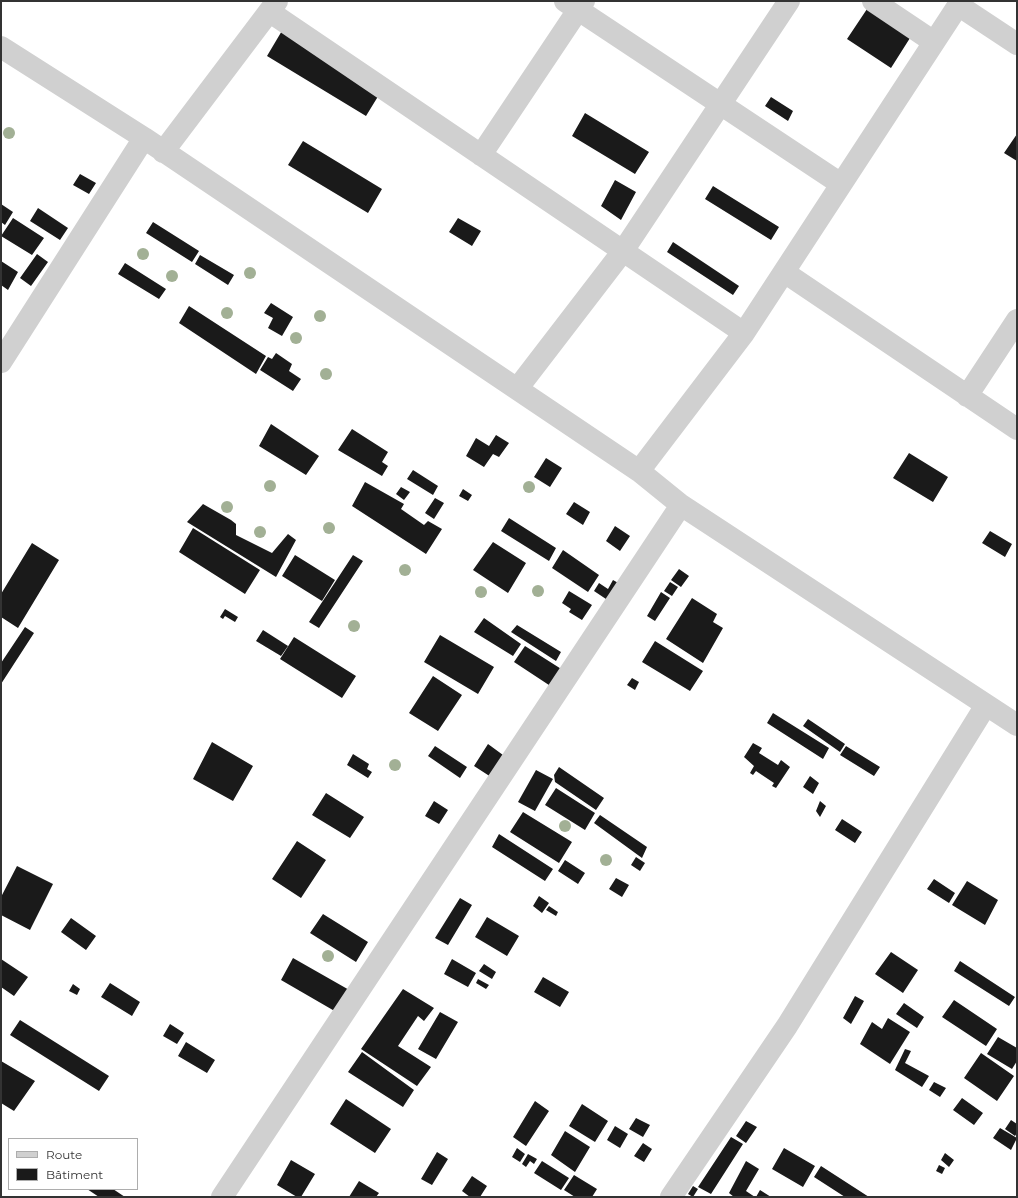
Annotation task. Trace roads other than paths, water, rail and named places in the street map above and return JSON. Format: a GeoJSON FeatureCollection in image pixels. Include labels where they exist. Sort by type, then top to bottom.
{"type":"FeatureCollection","features":[{"type":"Feature","properties":{"kind":"street"},"geometry":{"type":"LineString","coordinates":[[517,389],[623,251],[789,1]]}},
{"type":"Feature","properties":{"kind":"street"},"geometry":{"type":"LineString","coordinates":[[873,1],[934,42]]}},
{"type":"Feature","properties":{"kind":"street"},"geometry":{"type":"LineString","coordinates":[[639,471],[744,333],[959,3],[1017,44]]}},
{"type":"Feature","properties":{"kind":"street"},"geometry":{"type":"LineString","coordinates":[[481,155],[576,4],[720,104],[841,184]]}},
{"type":"Feature","properties":{"kind":"street"},"geometry":{"type":"LineString","coordinates":[[163,152],[273,6],[481,155],[744,333]]}},
{"type":"Feature","properties":{"kind":"street"},"geometry":{"type":"LineString","coordinates":[[1,47],[144,138],[639,471],[681,505],[1017,725]]}},
{"type":"Feature","properties":{"kind":"street"},"geometry":{"type":"LineString","coordinates":[[1,362],[144,138]]}},
{"type":"Feature","properties":{"kind":"street"},"geometry":{"type":"LineString","coordinates":[[784,272],[1017,430]]}},
{"type":"Feature","properties":{"kind":"street"},"geometry":{"type":"LineString","coordinates":[[967,396],[1017,320]]}},
{"type":"Feature","properties":{"kind":"street"},"geometry":{"type":"LineString","coordinates":[[222,1197],[681,505]]}},
{"type":"Feature","properties":{"kind":"street"},"geometry":{"type":"LineString","coordinates":[[671,1197],[787,1026],[986,705]]}}]}
